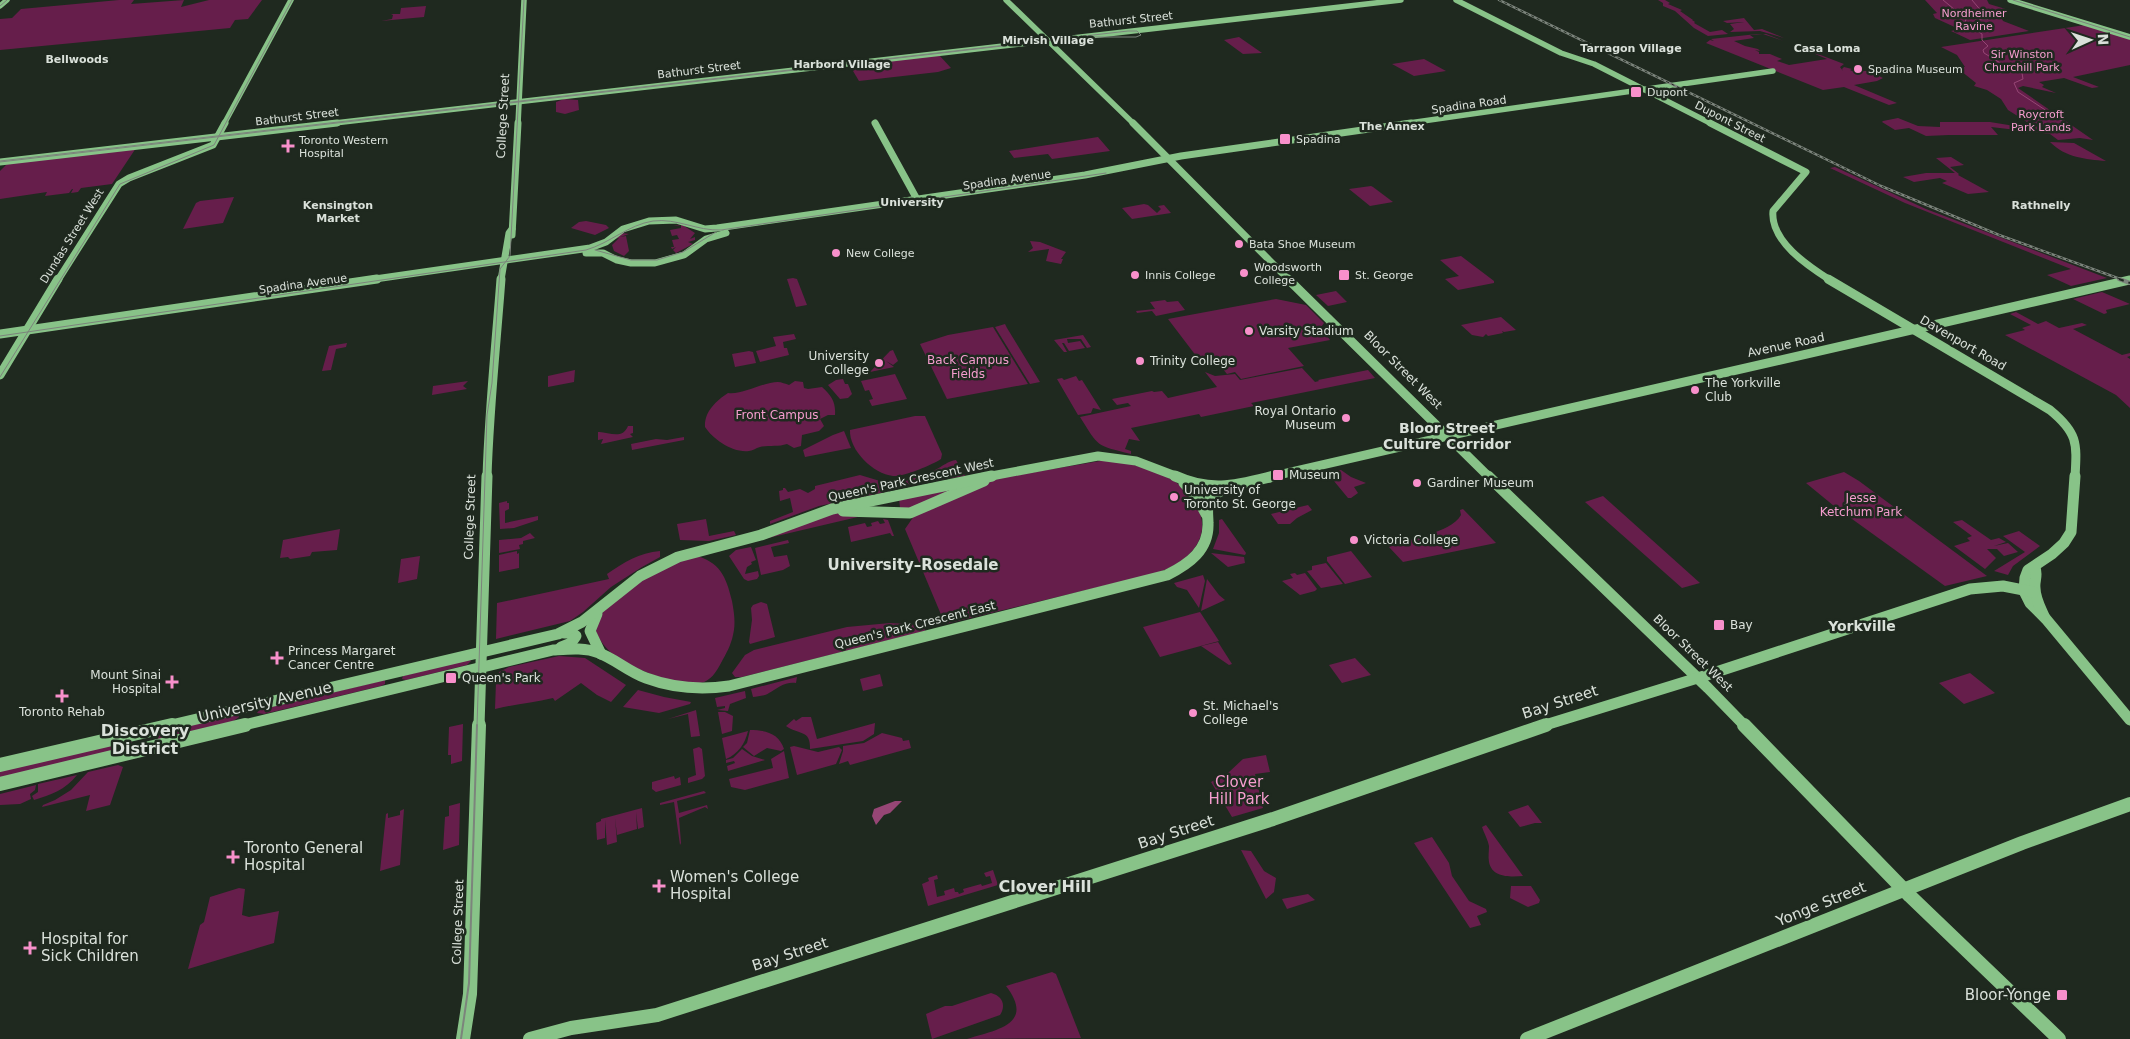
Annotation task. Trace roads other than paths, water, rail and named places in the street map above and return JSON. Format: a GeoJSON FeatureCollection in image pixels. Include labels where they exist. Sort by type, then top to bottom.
{"type":"FeatureCollection","features":[{"type":"Feature","properties":{"kind":"main road"},"geometry":{"type":"LineString","coordinates":[[0,6],[7,0]]}},
{"type":"Feature","properties":{"kind":"main road","name":"Dundas Street West"},"geometry":{"type":"LineString","coordinates":[[0,375],[119,184],[132,176],[208,149],[213,145],[292,0]]}},
{"type":"Feature","properties":{"kind":"main road","name":"College Street"},"geometry":{"type":"LineString","coordinates":[[464,1039],[471,975],[489,411],[493,391],[506,262],[512,229],[524,0]]}},
{"type":"Feature","properties":{"kind":"main road","name":"Bloor Street West"},"geometry":{"type":"LineString","coordinates":[[1006,0],[1057,48],[1447,436],[1698,678],[1904,890],[2059,1039]]}},
{"type":"Feature","properties":{"kind":"main road","name":"Bathurst Street"},"geometry":{"type":"LineString","coordinates":[[0,162],[1401,0]]}},
{"type":"Feature","properties":{"kind":"main road","name":"Dupont Street"},"geometry":{"type":"LineString","coordinates":[[1456,0],[1570,56],[1594,64],[1806,172]]}},
{"type":"Feature","properties":{"kind":"main road"},"geometry":{"type":"LineString","coordinates":[[2010,0],[2130,36]]}},
{"type":"Feature","properties":{"kind":"main road"},"geometry":{"type":"LineString","coordinates":[[2018,0],[2130,36]]}},
{"type":"Feature","properties":{"kind":"main road","name":"Spadina Road"},"geometry":{"type":"LineString","coordinates":[[1168,159],[1773,71]]}},
{"type":"Feature","properties":{"kind":"main road"},"geometry":{"type":"LineString","coordinates":[[875,123],[918,202]]}},
{"type":"Feature","properties":{"kind":"main road","name":"Spadina Avenue"},"geometry":{"type":"LineString","coordinates":[[0,334],[25,333],[224,307],[457,273],[506,262],[594,252],[626,262],[655,263],[683,256],[714,236],[732,232],[1117,172],[1168,159]]}},
{"type":"Feature","properties":{"kind":"main road","name":"Davenport Road"},"geometry":{"type":"LineString","coordinates":[[1806,172],[1773,211],[1770,218],[1773,227],[1783,240],[1820,274],[2050,410],[2066,424],[2076,438],[2071,532],[2067,540],[2035,568],[2037,573],[2028,588],[2046,619],[2130,720]]}},
{"type":"Feature","properties":{"kind":"main road","name":"Spadina Avenue"},"geometry":{"type":"LineString","coordinates":[[0,340],[25,333],[590,248],[606,242],[622,229],[649,221],[676,220],[690,223],[700,228],[714,229],[918,202]]}},
{"type":"Feature","properties":{"kind":"main road"},"geometry":{"type":"LineString","coordinates":[[700,228],[705,235],[702,243]]}},
{"type":"Feature","properties":{"kind":"main road"},"geometry":{"type":"LineString","coordinates":[[606,242],[605,249],[608,255]]}},
{"type":"Feature","properties":{"kind":"main road","name":"Avenue Road"},"geometry":{"type":"LineString","coordinates":[[1447,436],[2130,280]]}},
{"type":"Feature","properties":{"kind":"main road"},"geometry":{"type":"LineString","coordinates":[[1179,480],[1204,487],[1231,486],[1447,436]]}},
{"type":"Feature","properties":{"kind":"main road","name":"Queen's Park Crescent West"},"geometry":{"type":"LineString","coordinates":[[603,605],[640,576],[669,560],[761,535],[820,514],[911,492],[1067,460],[1097,456],[1142,463],[1179,480]]}},
{"type":"Feature","properties":{"kind":"main road"},"geometry":{"type":"LineString","coordinates":[[820,514],[843,511],[910,513],[1008,472]]}},
{"type":"Feature","properties":{"kind":"main road"},"geometry":{"type":"LineString","coordinates":[[1179,480],[1198,499],[1208,519]]}},
{"type":"Feature","properties":{"kind":"main road"},"geometry":{"type":"LineString","coordinates":[[1208,519],[1210,499],[1231,486]]}},
{"type":"Feature","properties":{"kind":"main road","name":"Queen's Park Crescent East"},"geometry":{"type":"LineString","coordinates":[[600,654],[636,675],[669,685],[690,689],[729,686],[1168,575],[1184,566],[1200,552],[1208,535],[1208,519]]}},
{"type":"Feature","properties":{"kind":"main road","name":"Bay Street"},"geometry":{"type":"LineString","coordinates":[[530,1039],[571,1028],[657,1015],[1273,819],[1538,727],[1698,678],[1970,589],[2003,586],[2028,588]]}},
{"type":"Feature","properties":{"kind":"main road"},"geometry":{"type":"LineString","coordinates":[[558,634],[582,622],[603,605]]}},
{"type":"Feature","properties":{"kind":"main road"},"geometry":{"type":"LineString","coordinates":[[544,652],[577,649],[600,654],[598,647],[591,638],[590,629],[592,621],[603,605]]}},
{"type":"Feature","properties":{"kind":"main road"},"geometry":{"type":"LineString","coordinates":[[480,667],[567,645],[574,641],[576,636],[572,633],[558,634],[481,652]]}},
{"type":"Feature","properties":{"kind":"main road","name":"University Avenue"},"geometry":{"type":"LineString","coordinates":[[0,765],[481,652]]}},
{"type":"Feature","properties":{"kind":"main road","name":"University Avenue"},"geometry":{"type":"LineString","coordinates":[[0,784],[480,667]]}},
{"type":"Feature","properties":{"kind":"main road"},"geometry":{"type":"LineString","coordinates":[[394,688],[396,672]]}},
{"type":"Feature","properties":{"kind":"main road"},"geometry":{"type":"LineString","coordinates":[[247,723],[251,706]]}},
{"type":"Feature","properties":{"kind":"main road","name":"Yonge Street"},"geometry":{"type":"LineString","coordinates":[[1527,1039],[2022,843],[2130,804]]}},
{"type":"Feature","properties":{"kind":"waterway"},"geometry":{"type":"LineString","coordinates":[[1943,0],[1966,19],[1965,23],[1982,34],[1982,40],[1988,46],[1983,50],[1984,53],[2002,64]]}},
{"type":"Feature","properties":{"kind":"waterway"},"geometry":{"type":"LineString","coordinates":[[1969,25],[1978,25],[1980,19],[1988,19],[1972,0]]}},
{"type":"Feature","properties":{"kind":"waterway"},"geometry":{"type":"LineString","coordinates":[[2009,66],[2022,73],[2023,79],[2014,83],[2018,92],[2068,125]]}},
{"type":"Feature","properties":{"kind":"tram line"},"geometry":{"type":"LineString","coordinates":[[0,6],[7,0]]}},
{"type":"Feature","properties":{"kind":"tram line"},"geometry":{"type":"LineString","coordinates":[[219,136],[292,0]]}},
{"type":"Feature","properties":{"kind":"tram line"},"geometry":{"type":"LineString","coordinates":[[518,101],[524,0]]}},
{"type":"Feature","properties":{"kind":"tram line"},"geometry":{"type":"LineString","coordinates":[[2013,0],[2130,37]]}},
{"type":"Feature","properties":{"kind":"tram line"},"geometry":{"type":"LineString","coordinates":[[518,101],[1128,31],[1137,31],[1141,35],[1136,37],[1080,37],[518,102]]}},
{"type":"Feature","properties":{"kind":"tram line"},"geometry":{"type":"LineString","coordinates":[[219,136],[518,101]]}},
{"type":"Feature","properties":{"kind":"tram line"},"geometry":{"type":"LineString","coordinates":[[218,137],[518,102]]}},
{"type":"Feature","properties":{"kind":"tram line"},"geometry":{"type":"LineString","coordinates":[[506,262],[510,256],[518,102]]}},
{"type":"Feature","properties":{"kind":"tram line"},"geometry":{"type":"LineString","coordinates":[[0,161],[219,136]]}},
{"type":"Feature","properties":{"kind":"tram line"},"geometry":{"type":"LineString","coordinates":[[0,162],[218,137]]}},
{"type":"Feature","properties":{"kind":"tram line"},"geometry":{"type":"LineString","coordinates":[[28,332],[120,184],[214,145],[218,137]]}},
{"type":"Feature","properties":{"kind":"tram line"},"geometry":{"type":"LineString","coordinates":[[506,262],[586,250],[635,226],[653,221],[670,221],[704,229],[721,230],[1106,173]]}},
{"type":"Feature","properties":{"kind":"tram line"},"geometry":{"type":"LineString","coordinates":[[595,250],[631,260],[657,260],[683,252],[716,232]]}},
{"type":"Feature","properties":{"kind":"tram line"},"geometry":{"type":"LineString","coordinates":[[28,332],[506,262]]}},
{"type":"Feature","properties":{"kind":"tram line"},"geometry":{"type":"LineString","coordinates":[[477,726],[487,415],[492,383],[500,269],[506,262]]}},
{"type":"Feature","properties":{"kind":"tram line"},"geometry":{"type":"LineString","coordinates":[[0,336],[28,332]]}},
{"type":"Feature","properties":{"kind":"tram line"},"geometry":{"type":"LineString","coordinates":[[0,377],[28,332]]}},
{"type":"Feature","properties":{"kind":"tram line"},"geometry":{"type":"LineString","coordinates":[[461,1039],[469,983],[477,725]]}},
{"type":"Feature","properties":{"kind":"railway"},"geometry":{"type":"LineString","coordinates":[[1499,0],[1881,186],[1999,235],[2123,280]]}},
{"type":"Feature","properties":{"kind":"railway"},"geometry":{"type":"LineString","coordinates":[[2119,279],[2130,283]]}},
{"type":"Feature","properties":{"kind":"place","name":"Spadina Museum"},"geometry":{"type":"Point","coordinates":[1858,69]}},
{"type":"Feature","properties":{"kind":"place","name":"Dupont"},"geometry":{"type":"Point","coordinates":[1636,92]}},
{"type":"Feature","properties":{"kind":"place","name":"Spadina"},"geometry":{"type":"Point","coordinates":[1285,139]}},
{"type":"Feature","properties":{"kind":"place","name":"Toronto Western Hospital"},"geometry":{"type":"Point","coordinates":[288,146]}},
{"type":"Feature","properties":{"kind":"place","name":"Bata Shoe Museum"},"geometry":{"type":"Point","coordinates":[1239,244]}},
{"type":"Feature","properties":{"kind":"place","name":"New College"},"geometry":{"type":"Point","coordinates":[836,253]}},
{"type":"Feature","properties":{"kind":"place","name":"Woodsworth College"},"geometry":{"type":"Point","coordinates":[1244,273]}},
{"type":"Feature","properties":{"kind":"place","name":"Innis College"},"geometry":{"type":"Point","coordinates":[1135,275]}},
{"type":"Feature","properties":{"kind":"place","name":"St. George"},"geometry":{"type":"Point","coordinates":[1344,275]}},
{"type":"Feature","properties":{"kind":"place","name":"Varsity Stadium"},"geometry":{"type":"Point","coordinates":[1249,331]}},
{"type":"Feature","properties":{"kind":"place","name":"Trinity College"},"geometry":{"type":"Point","coordinates":[1140,361]}},
{"type":"Feature","properties":{"kind":"place","name":"University College"},"geometry":{"type":"Point","coordinates":[879,363]}},
{"type":"Feature","properties":{"kind":"place","name":"The Yorkville Club"},"geometry":{"type":"Point","coordinates":[1695,390]}},
{"type":"Feature","properties":{"kind":"place","name":"Royal Ontario Museum"},"geometry":{"type":"Point","coordinates":[1346,418]}},
{"type":"Feature","properties":{"kind":"place","name":"Museum"},"geometry":{"type":"Point","coordinates":[1278,475]}},
{"type":"Feature","properties":{"kind":"place","name":"Gardiner Museum"},"geometry":{"type":"Point","coordinates":[1417,483]}},
{"type":"Feature","properties":{"kind":"place","name":"University of Toronto St. George"},"geometry":{"type":"Point","coordinates":[1174,497]}},
{"type":"Feature","properties":{"kind":"place","name":"Victoria College"},"geometry":{"type":"Point","coordinates":[1354,540]}},
{"type":"Feature","properties":{"kind":"place","name":"Bay"},"geometry":{"type":"Point","coordinates":[1719,625]}},
{"type":"Feature","properties":{"kind":"place","name":"Princess Margaret Cancer Centre"},"geometry":{"type":"Point","coordinates":[277,658]}},
{"type":"Feature","properties":{"kind":"place","name":"Queen's Park"},"geometry":{"type":"Point","coordinates":[451,678]}},
{"type":"Feature","properties":{"kind":"place","name":"Mount Sinai Hospital"},"geometry":{"type":"Point","coordinates":[172,682]}},
{"type":"Feature","properties":{"kind":"place","name":"Toronto Rehab"},"geometry":{"type":"Point","coordinates":[62,696]}},
{"type":"Feature","properties":{"kind":"place","name":"St. Michael's College"},"geometry":{"type":"Point","coordinates":[1193,713]}},
{"type":"Feature","properties":{"kind":"place","name":"Toronto General Hospital"},"geometry":{"type":"Point","coordinates":[233,857]}},
{"type":"Feature","properties":{"kind":"place","name":"Women's College Hospital"},"geometry":{"type":"Point","coordinates":[659,886]}},
{"type":"Feature","properties":{"kind":"place","name":"Hospital for Sick Children"},"geometry":{"type":"Point","coordinates":[30,948]}},
{"type":"Feature","properties":{"kind":"place","name":"Bloor-Yonge"},"geometry":{"type":"Point","coordinates":[2062,995]}},
{"type":"Feature","properties":{"kind":"district","name":"Mirvish Village"},"geometry":{"type":"Point","coordinates":[1048,40]}},
{"type":"Feature","properties":{"kind":"district","name":"Tarragon Village"},"geometry":{"type":"Point","coordinates":[1631,48]}},
{"type":"Feature","properties":{"kind":"district","name":"Casa Loma"},"geometry":{"type":"Point","coordinates":[1827,48]}},
{"type":"Feature","properties":{"kind":"district","name":"Bellwoods"},"geometry":{"type":"Point","coordinates":[77,59]}},
{"type":"Feature","properties":{"kind":"district","name":"Harbord Village"},"geometry":{"type":"Point","coordinates":[842,64]}},
{"type":"Feature","properties":{"kind":"district","name":"The Annex"},"geometry":{"type":"Point","coordinates":[1392,126]}},
{"type":"Feature","properties":{"kind":"district","name":"University"},"geometry":{"type":"Point","coordinates":[912,202]}},
{"type":"Feature","properties":{"kind":"district","name":"Rathnelly"},"geometry":{"type":"Point","coordinates":[2041,205]}},
{"type":"Feature","properties":{"kind":"district","name":"Kensington Market"},"geometry":{"type":"Point","coordinates":[338,211]}},
{"type":"Feature","properties":{"kind":"district","name":"Bloor Street Culture Corridor"},"geometry":{"type":"Point","coordinates":[1447,436]}},
{"type":"Feature","properties":{"kind":"district","name":"University–Rosedale"},"geometry":{"type":"Point","coordinates":[913,565]}},
{"type":"Feature","properties":{"kind":"district","name":"Yorkville"},"geometry":{"type":"Point","coordinates":[1862,626]}},
{"type":"Feature","properties":{"kind":"district","name":"Discovery District"},"geometry":{"type":"Point","coordinates":[145,739]}},
{"type":"Feature","properties":{"kind":"district","name":"Clover Hill"},"geometry":{"type":"Point","coordinates":[1045,886]}},
{"type":"Feature","properties":{"kind":"park label","name":"Nordheimer Ravine"},"geometry":{"type":"Point","coordinates":[1974,19]}},
{"type":"Feature","properties":{"kind":"park label","name":"Sir Winston Churchill Park"},"geometry":{"type":"Point","coordinates":[2022,60]}},
{"type":"Feature","properties":{"kind":"park label","name":"Roycroft Park Lands"},"geometry":{"type":"Point","coordinates":[2041,120]}},
{"type":"Feature","properties":{"kind":"park label","name":"Back Campus Fields"},"geometry":{"type":"Point","coordinates":[968,367]}},
{"type":"Feature","properties":{"kind":"park label","name":"Front Campus"},"geometry":{"type":"Point","coordinates":[777,415]}},
{"type":"Feature","properties":{"kind":"park label","name":"Jesse Ketchum Park"},"geometry":{"type":"Point","coordinates":[1861,505]}},
{"type":"Feature","properties":{"kind":"park label","name":"Clover Hill Park"},"geometry":{"type":"Point","coordinates":[1239,790]}}]}
